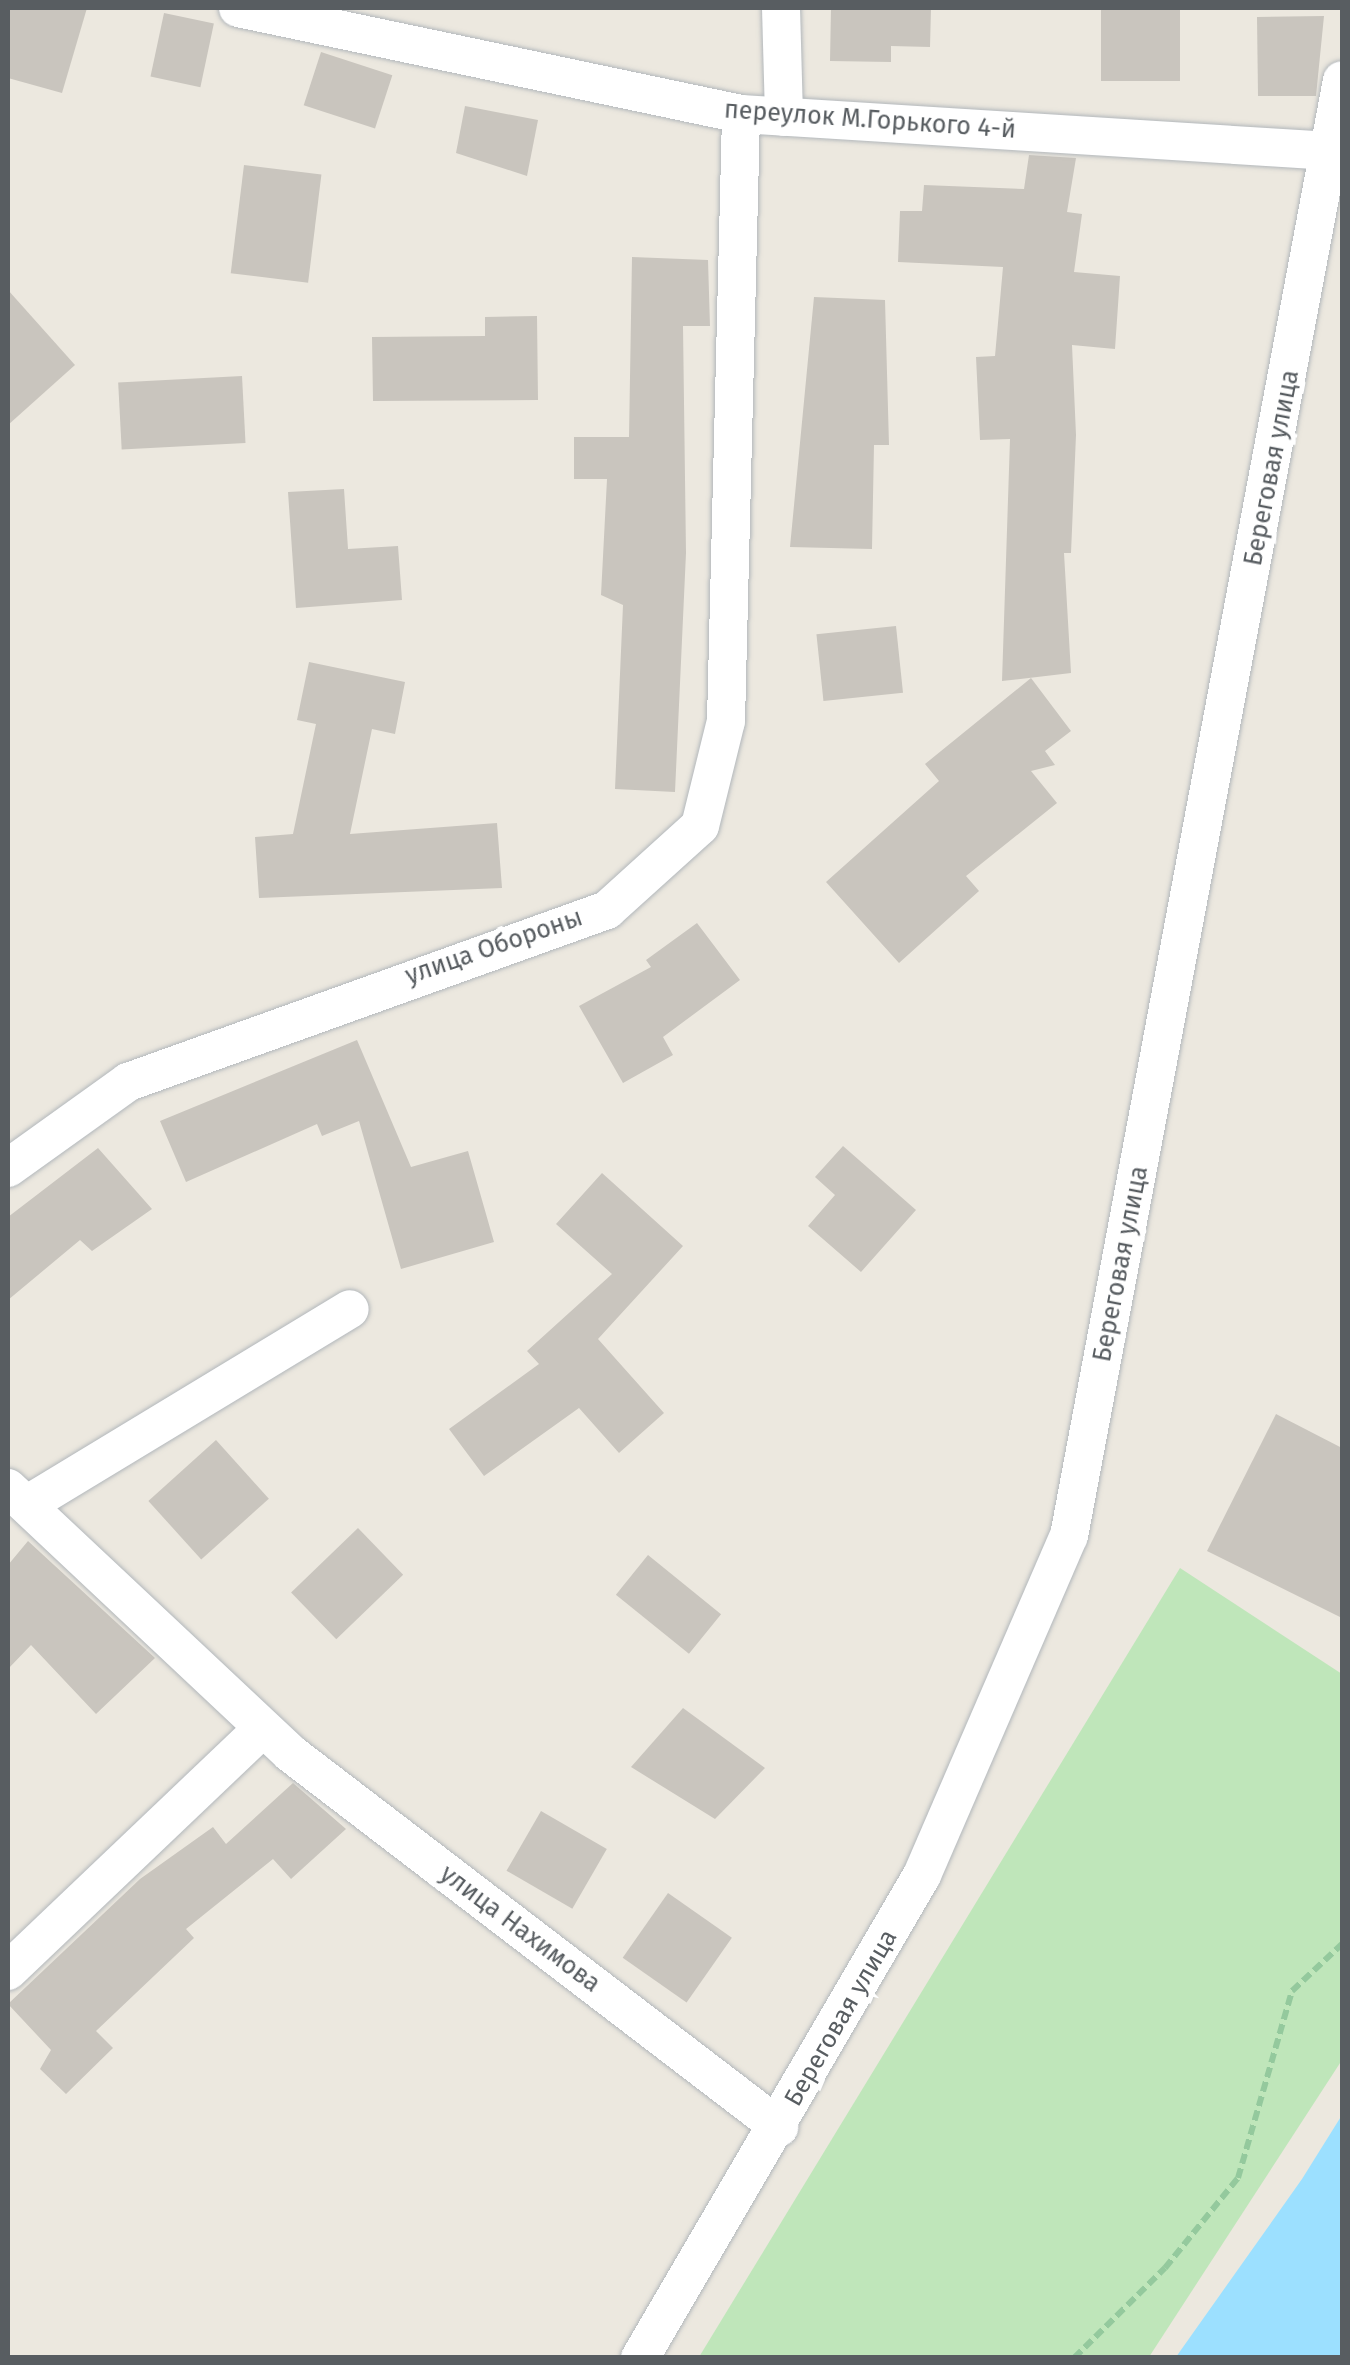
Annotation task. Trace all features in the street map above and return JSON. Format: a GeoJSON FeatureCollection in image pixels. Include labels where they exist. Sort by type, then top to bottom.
{"type":"FeatureCollection","features":[{"type":"Feature","properties":{"kind":"street","name":"переулок М.Горького 4-й"},"geometry":{"type":"LineString","coordinates":[[238,8],[741,114],[1337,148]]}},
{"type":"Feature","properties":{"kind":"street"},"geometry":{"type":"LineString","coordinates":[[781,8],[784,117]]}},
{"type":"Feature","properties":{"kind":"street","name":"Береговая улица"},"geometry":{"type":"LineString","coordinates":[[640,2358],[779,2127],[922,1876],[1068,1536],[1337,148],[1342,80]]}},
{"type":"Feature","properties":{"kind":"street","name":"улица Обороны"},"geometry":{"type":"LineString","coordinates":[[8,1168],[128,1082],[606,910],[700,826],[726,721],[741,114]]}},
{"type":"Feature","properties":{"kind":"street"},"geometry":{"type":"LineString","coordinates":[[18,1496],[350,1309]]}},
{"type":"Feature","properties":{"kind":"street","name":"улица Нахимова"},"geometry":{"type":"LineString","coordinates":[[18,1496],[262,1729],[779,2127]]}},
{"type":"Feature","properties":{"kind":"street"},"geometry":{"type":"LineString","coordinates":[[8,1971],[262,1729]]}},
{"type":"Feature","properties":{"kind":"path"},"geometry":{"type":"LineString","coordinates":[[1074,2358],[1165,2268],[1238,2178],[1292,1991],[1342,1944]]}},
{"type":"Feature","properties":{"kind":"green space"},"geometry":{"type":"Polygon","coordinates":[[[1180,1568],[1342,1674],[1342,2060],[1149,2357],[699,2357],[1180,1568]]]}},
{"type":"Feature","properties":{"kind":"water"},"geometry":{"type":"Polygon","coordinates":[[[1342,2115],[1342,2357],[1176,2357],[1302,2179],[1342,2115]]]}},
{"type":"Feature","properties":{"kind":"building"},"geometry":{"type":"Polygon","coordinates":[[[8,8],[87,8],[62,93],[8,78],[8,8]]]}},
{"type":"Feature","properties":{"kind":"building"},"geometry":{"type":"Polygon","coordinates":[[[831,8],[931,8],[930,47],[891,46],[891,62],[830,61],[831,8]]]}},
{"type":"Feature","properties":{"kind":"building"},"geometry":{"type":"Polygon","coordinates":[[[1101,8],[1180,8],[1180,81],[1101,81],[1101,8]]]}},
{"type":"Feature","properties":{"kind":"building"},"geometry":{"type":"Polygon","coordinates":[[[164,13],[214,24],[200,87],[150,77],[164,13]]]}},
{"type":"Feature","properties":{"kind":"building"},"geometry":{"type":"Polygon","coordinates":[[[1324,16],[1316,96],[1258,96],[1257,17],[1324,16]]]}},
{"type":"Feature","properties":{"kind":"building"},"geometry":{"type":"Polygon","coordinates":[[[321,52],[392,75],[375,128],[304,105],[321,52]]]}},
{"type":"Feature","properties":{"kind":"building"},"geometry":{"type":"Polygon","coordinates":[[[465,106],[538,120],[527,176],[456,153],[465,106]]]}},
{"type":"Feature","properties":{"kind":"building"},"geometry":{"type":"Polygon","coordinates":[[[1029,155],[1076,158],[1067,212],[1082,214],[1074,272],[1120,276],[1115,349],[1072,345],[1076,435],[1071,553],[1064,553],[1071,673],[1002,681],[1010,439],[980,440],[976,357],[995,356],[1003,267],[898,262],[900,211],[922,211],[924,185],[1024,189],[1029,155]]]}},
{"type":"Feature","properties":{"kind":"building"},"geometry":{"type":"Polygon","coordinates":[[[244,165],[321,175],[308,283],[231,273],[244,165]]]}},
{"type":"Feature","properties":{"kind":"building"},"geometry":{"type":"Polygon","coordinates":[[[632,257],[708,260],[710,326],[683,326],[686,553],[675,792],[615,789],[623,605],[601,595],[607,479],[574,479],[574,437],[629,437],[632,257]]]}},
{"type":"Feature","properties":{"kind":"building"},"geometry":{"type":"Polygon","coordinates":[[[8,290],[75,365],[8,425],[8,290]]]}},
{"type":"Feature","properties":{"kind":"building"},"geometry":{"type":"Polygon","coordinates":[[[814,297],[885,300],[889,445],[874,445],[872,549],[790,547],[814,297]]]}},
{"type":"Feature","properties":{"kind":"building"},"geometry":{"type":"Polygon","coordinates":[[[537,316],[538,400],[373,401],[372,337],[485,336],[485,317],[537,316]]]}},
{"type":"Feature","properties":{"kind":"building"},"geometry":{"type":"Polygon","coordinates":[[[242,376],[246,443],[122,449],[118,382],[242,376]]]}},
{"type":"Feature","properties":{"kind":"building"},"geometry":{"type":"Polygon","coordinates":[[[344,489],[348,549],[398,546],[402,600],[296,608],[288,492],[344,489]]]}},
{"type":"Feature","properties":{"kind":"building"},"geometry":{"type":"Polygon","coordinates":[[[896,626],[903,693],[823,701],[816,634],[896,626]]]}},
{"type":"Feature","properties":{"kind":"building"},"geometry":{"type":"Polygon","coordinates":[[[309,662],[405,682],[395,734],[372,729],[350,834],[497,823],[502,888],[259,898],[255,837],[293,834],[316,724],[297,720],[309,662]]]}},
{"type":"Feature","properties":{"kind":"building"},"geometry":{"type":"Polygon","coordinates":[[[1031,678],[1071,731],[1045,751],[1055,765],[1031,771],[1057,803],[966,876],[979,891],[899,963],[826,882],[939,781],[925,764],[1031,678]]]}},
{"type":"Feature","properties":{"kind":"building"},"geometry":{"type":"Polygon","coordinates":[[[697,923],[740,980],[663,1037],[673,1055],[623,1083],[579,1006],[651,967],[646,960],[697,923]]]}},
{"type":"Feature","properties":{"kind":"building"},"geometry":{"type":"Polygon","coordinates":[[[357,1040],[411,1167],[468,1151],[494,1242],[401,1269],[359,1121],[322,1136],[317,1124],[186,1182],[160,1121],[357,1040]]]}},
{"type":"Feature","properties":{"kind":"building"},"geometry":{"type":"Polygon","coordinates":[[[843,1146],[916,1210],[861,1272],[808,1226],[835,1195],[815,1177],[843,1146]]]}},
{"type":"Feature","properties":{"kind":"building"},"geometry":{"type":"Polygon","coordinates":[[[98,1148],[152,1209],[92,1251],[80,1240],[8,1300],[8,1217],[98,1148]]]}},
{"type":"Feature","properties":{"kind":"building"},"geometry":{"type":"Polygon","coordinates":[[[602,1173],[683,1246],[598,1339],[664,1413],[619,1453],[579,1408],[484,1476],[449,1429],[539,1364],[527,1351],[612,1274],[556,1224],[602,1173]]]}},
{"type":"Feature","properties":{"kind":"building"},"geometry":{"type":"Polygon","coordinates":[[[1276,1414],[1342,1448],[1342,1618],[1207,1551],[1276,1414]]]}},
{"type":"Feature","properties":{"kind":"building"},"geometry":{"type":"Polygon","coordinates":[[[216,1440],[269,1499],[201,1560],[148,1501],[216,1440]]]}},
{"type":"Feature","properties":{"kind":"building"},"geometry":{"type":"Polygon","coordinates":[[[358,1528],[403,1575],[336,1639],[291,1593],[358,1528]]]}},
{"type":"Feature","properties":{"kind":"building"},"geometry":{"type":"Polygon","coordinates":[[[28,1541],[155,1658],[96,1714],[31,1645],[8,1669],[8,1565],[28,1541]]]}},
{"type":"Feature","properties":{"kind":"building"},"geometry":{"type":"Polygon","coordinates":[[[648,1555],[721,1614],[689,1654],[616,1595],[648,1555]]]}},
{"type":"Feature","properties":{"kind":"building"},"geometry":{"type":"Polygon","coordinates":[[[683,1708],[765,1768],[715,1819],[631,1767],[683,1708]]]}},
{"type":"Feature","properties":{"kind":"building"},"geometry":{"type":"Polygon","coordinates":[[[293,1783],[346,1829],[291,1879],[273,1859],[186,1929],[194,1938],[96,2031],[113,2048],[66,2094],[40,2069],[51,2050],[8,2004],[140,1879],[213,1827],[226,1844],[293,1783]]]}},
{"type":"Feature","properties":{"kind":"building"},"geometry":{"type":"Polygon","coordinates":[[[541,1811],[607,1849],[572,1909],[507,1871],[541,1811]]]}},
{"type":"Feature","properties":{"kind":"building"},"geometry":{"type":"Polygon","coordinates":[[[668,1893],[732,1938],[687,2002],[623,1958],[668,1893]]]}}]}
